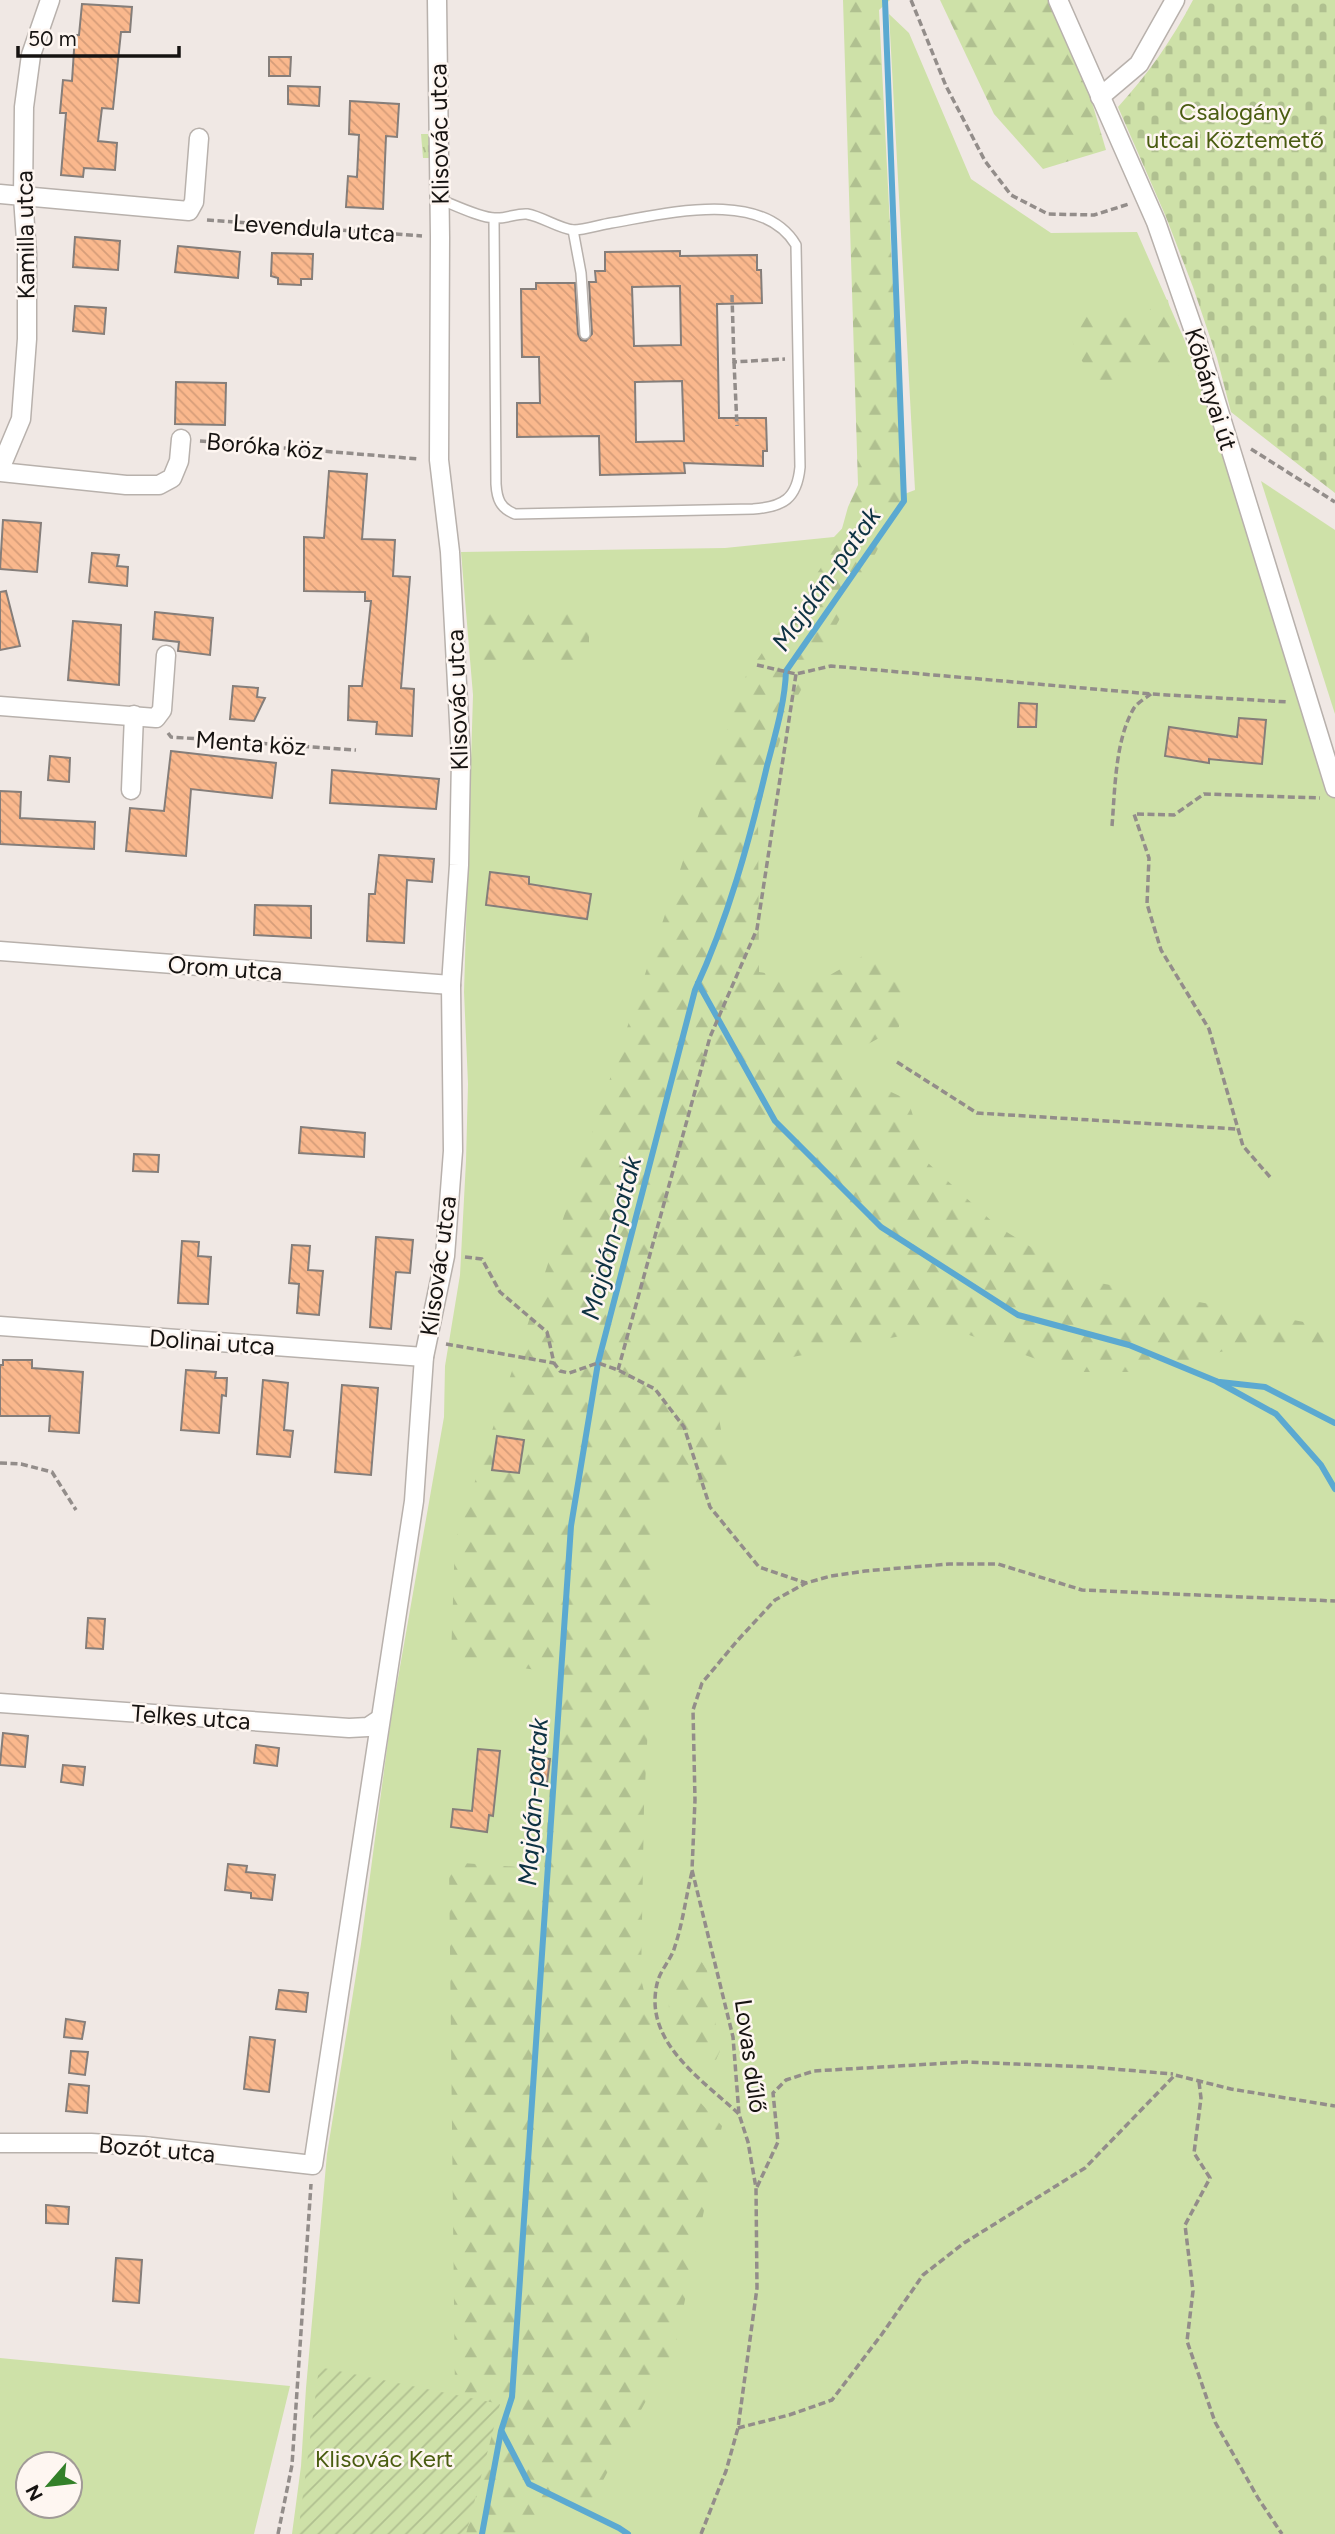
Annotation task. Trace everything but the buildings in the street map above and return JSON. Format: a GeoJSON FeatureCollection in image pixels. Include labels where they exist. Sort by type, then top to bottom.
{"type":"FeatureCollection","features":[{"type":"Feature","properties":{"kind":"street","name":"Kamilla utca"},"geometry":{"type":"LineString","coordinates":[[0,470],[21,419],[27,339],[27,254],[23,197],[24,107],[31,55],[50,0]]}},
{"type":"Feature","properties":{"kind":"street","name":"Klisovác utca"},"geometry":{"type":"LineString","coordinates":[[313,2165],[414,1501],[426,1349],[444,1255],[453,1151],[451,985],[459,865],[461,759],[450,552],[439,460],[437,0]]}},
{"type":"Feature","properties":{"kind":"street","name":"Kőbányai út"},"geometry":{"type":"LineString","coordinates":[[1058,0],[1156,222],[1197,340],[1308,703],[1329,793]]}},
{"type":"Feature","properties":{"kind":"street"},"geometry":{"type":"LineString","coordinates":[[1100,97],[1139,64],[1175,0]]}},
{"type":"Feature","properties":{"kind":"street"},"geometry":{"type":"LineString","coordinates":[[0,194],[189,211],[194,202],[199,138]]}},
{"type":"Feature","properties":{"kind":"street","name":"Boróka köz"},"geometry":{"type":"LineString","coordinates":[[0,470],[127,485],[159,485],[172,478],[179,461],[181,439]]}},
{"type":"Feature","properties":{"kind":"street"},"geometry":{"type":"LineString","coordinates":[[0,706],[156,718],[162,710],[166,655]]}},
{"type":"Feature","properties":{"kind":"street"},"geometry":{"type":"LineString","coordinates":[[131,790],[134,716]]}},
{"type":"Feature","properties":{"kind":"street","name":"Orom utca"},"geometry":{"type":"LineString","coordinates":[[0,951],[451,985]]}},
{"type":"Feature","properties":{"kind":"street","name":"Dolinai utca"},"geometry":{"type":"LineString","coordinates":[[0,1326],[426,1349]]}},
{"type":"Feature","properties":{"kind":"street","name":"Telkes utca"},"geometry":{"type":"LineString","coordinates":[[0,1703],[349,1728],[368,1727],[380,1720]]}},
{"type":"Feature","properties":{"kind":"street","name":"Bozót utca"},"geometry":{"type":"LineString","coordinates":[[0,2143],[143,2146],[313,2165]]}},
{"type":"Feature","properties":{"kind":"lane"},"geometry":{"type":"LineString","coordinates":[[439,200],[494,219],[526,214],[573,230],[681,212],[716,210],[750,213],[777,223],[789,233],[796,246],[799,480],[793,494],[769,508],[753,509],[514,514],[507,511],[498,501],[496,484],[494,219]]}},
{"type":"Feature","properties":{"kind":"lane"},"geometry":{"type":"LineString","coordinates":[[573,230],[581,273],[585,334]]}},
{"type":"Feature","properties":{"kind":"path"},"geometry":{"type":"LineString","coordinates":[[911,0],[951,97],[985,161],[1011,195],[1048,214],[1094,215],[1121,208],[1145,197]]}},
{"type":"Feature","properties":{"kind":"path","name":"Levendula utca"},"geometry":{"type":"LineString","coordinates":[[189,211],[205,220],[440,237]]}},
{"type":"Feature","properties":{"kind":"path"},"geometry":{"type":"LineString","coordinates":[[732,295],[737,426]]}},
{"type":"Feature","properties":{"kind":"path"},"geometry":{"type":"LineString","coordinates":[[734,362],[798,358]]}},
{"type":"Feature","properties":{"kind":"path"},"geometry":{"type":"LineString","coordinates":[[1225,433],[1335,502]]}},
{"type":"Feature","properties":{"kind":"path","name":"Boróka köz"},"geometry":{"type":"LineString","coordinates":[[181,439],[439,460]]}},
{"type":"Feature","properties":{"kind":"path"},"geometry":{"type":"LineString","coordinates":[[757,665],[796,674],[831,666],[1151,694],[1308,703]]}},
{"type":"Feature","properties":{"kind":"path"},"geometry":{"type":"LineString","coordinates":[[618,1370],[710,1037],[757,929],[796,674]]}},
{"type":"Feature","properties":{"kind":"path"},"geometry":{"type":"LineString","coordinates":[[1112,826],[1116,770],[1125,734],[1135,707],[1151,694]]}},
{"type":"Feature","properties":{"kind":"path","name":"Menta köz"},"geometry":{"type":"LineString","coordinates":[[156,718],[171,737],[356,750]]}},
{"type":"Feature","properties":{"kind":"path"},"geometry":{"type":"LineString","coordinates":[[1270,1177],[1243,1146],[1209,1029],[1161,950],[1147,904],[1149,858],[1133,814],[1174,815],[1204,794],[1329,793]]}},
{"type":"Feature","properties":{"kind":"path"},"geometry":{"type":"LineString","coordinates":[[897,1062],[977,1114],[1237,1129]]}},
{"type":"Feature","properties":{"kind":"path"},"geometry":{"type":"LineString","coordinates":[[444,1255],[482,1259],[499,1292],[547,1332],[554,1363],[560,1371],[569,1373],[598,1363],[655,1389],[684,1427],[710,1507],[759,1567],[806,1583]]}},
{"type":"Feature","properties":{"kind":"path"},"geometry":{"type":"LineString","coordinates":[[426,1349],[554,1363]]}},
{"type":"Feature","properties":{"kind":"path"},"geometry":{"type":"LineString","coordinates":[[0,1463],[21,1464],[52,1472],[76,1510]]}},
{"type":"Feature","properties":{"kind":"path","name":"Lovas dűlő"},"geometry":{"type":"LineString","coordinates":[[701,2534],[726,2471],[738,2428],[757,2288],[756,2188],[748,2142],[739,2114],[733,2037],[692,1870],[695,1800],[693,1710],[702,1683],[775,1600],[806,1583],[865,1571],[949,1564],[998,1564],[1082,1590],[1335,1601]]}},
{"type":"Feature","properties":{"kind":"path"},"geometry":{"type":"LineString","coordinates":[[692,1870],[675,1948],[659,1978],[654,2006],[659,2031],[678,2058],[739,2114]]}},
{"type":"Feature","properties":{"kind":"path"},"geometry":{"type":"LineString","coordinates":[[756,2188],[778,2142],[773,2093],[786,2080],[814,2071],[966,2062],[1090,2067],[1175,2074],[1231,2089],[1335,2106]]}},
{"type":"Feature","properties":{"kind":"path"},"geometry":{"type":"LineString","coordinates":[[738,2428],[789,2415],[832,2399],[923,2275],[964,2243],[1085,2168],[1175,2074]]}},
{"type":"Feature","properties":{"kind":"path"},"geometry":{"type":"LineString","coordinates":[[1199,2081],[1201,2098],[1194,2154],[1210,2178],[1185,2225],[1193,2291],[1187,2341],[1215,2422],[1258,2498],[1282,2534]]}},
{"type":"Feature","properties":{"kind":"path"},"geometry":{"type":"LineString","coordinates":[[278,2534],[292,2465],[313,2165]]}},
{"type":"Feature","properties":{"kind":"green space"},"geometry":{"type":"Polygon","coordinates":[[[843,0],[890,0],[879,10],[904,501],[789,712],[758,811],[759,972],[818,982],[868,953],[903,967],[899,1027],[832,1064],[908,1100],[928,1163],[997,1226],[1084,1280],[1335,1328],[1335,1347],[1260,1342],[1141,1372],[1072,1372],[947,1327],[772,1361],[745,1386],[719,1418],[730,1483],[652,1490],[650,1685],[644,1807],[641,1979],[661,2060],[722,2126],[675,2347],[593,2499],[541,2512],[531,2534],[443,2534],[456,2482],[449,1862],[544,1869],[558,1673],[451,1658],[455,1541],[744,679],[838,543],[848,507],[858,485],[843,0]]]}},
{"type":"Feature","properties":{"kind":"green space"},"geometry":{"type":"Polygon","coordinates":[[[940,0],[1054,0],[1091,99],[1106,150],[1043,169],[994,114],[940,0]]]}},
{"type":"Feature","properties":{"kind":"green space","name":"Csalogány utcai Köztemető"},"geometry":{"type":"Polygon","coordinates":[[[1193,0],[1335,0],[1335,493],[1231,412],[1217,358],[1193,287],[1118,107],[1159,56],[1193,0]]]}},
{"type":"Feature","properties":{"kind":"green space"},"geometry":{"type":"Polygon","coordinates":[[[889,14],[909,33],[971,179],[1051,233],[1137,232],[1195,364],[1335,788],[1335,2534],[292,2534],[301,2466],[327,2154],[361,1944],[391,1718],[444,1417],[445,1366],[460,1275],[468,1084],[464,992],[473,695],[461,552],[725,548],[834,537],[859,511],[915,490],[889,14]]]}},
{"type":"Feature","properties":{"kind":"green space"},"geometry":{"type":"Polygon","coordinates":[[[421,134],[432,134],[432,158],[423,158],[421,134]]]}},
{"type":"Feature","properties":{"kind":"green space"},"geometry":{"type":"Polygon","coordinates":[[[1156,296],[1168,300],[1179,375],[1167,381],[1138,364],[1119,375],[1101,391],[1077,353],[1067,327],[1091,311],[1121,318],[1148,314],[1156,296]]]}},
{"type":"Feature","properties":{"kind":"green space"},"geometry":{"type":"Polygon","coordinates":[[[1261,481],[1335,530],[1335,714],[1334,711],[1261,481]]]}},
{"type":"Feature","properties":{"kind":"green space"},"geometry":{"type":"Polygon","coordinates":[[[478,613],[589,614],[589,664],[477,663],[478,613]]]}},
{"type":"Feature","properties":{"kind":"green space"},"geometry":{"type":"Polygon","coordinates":[[[691,1956],[700,1959],[707,1970],[720,2051],[715,2062],[699,2065],[674,2033],[669,2009],[671,1985],[682,1964],[691,1956]]]}},
{"type":"Feature","properties":{"kind":"green space"},"geometry":{"type":"Polygon","coordinates":[[[0,2358],[290,2386],[254,2534],[0,2534],[0,2358]]]}},
{"type":"Feature","properties":{"kind":"green space","name":"Klisovác Kert"},"geometry":{"type":"Polygon","coordinates":[[[319,2367],[500,2404],[466,2534],[298,2534],[319,2367]]]}},
{"type":"Feature","properties":{"kind":"waterway","name":"Majdán-patak"},"geometry":{"type":"LineString","coordinates":[[482,2534],[501,2431],[512,2397],[571,1526],[598,1363],[695,990],[728,908],[753,823],[779,719],[786,671],[904,501],[885,0]]}},
{"type":"Feature","properties":{"kind":"waterway"},"geometry":{"type":"LineString","coordinates":[[698,983],[775,1121],[881,1227],[1018,1315],[1129,1345],[1216,1381],[1276,1414],[1321,1465],[1335,1489]]}},
{"type":"Feature","properties":{"kind":"waterway"},"geometry":{"type":"LineString","coordinates":[[1220,1382],[1265,1387],[1335,1423]]}},
{"type":"Feature","properties":{"kind":"waterway"},"geometry":{"type":"LineString","coordinates":[[502,2432],[529,2484],[628,2534]]}}]}
